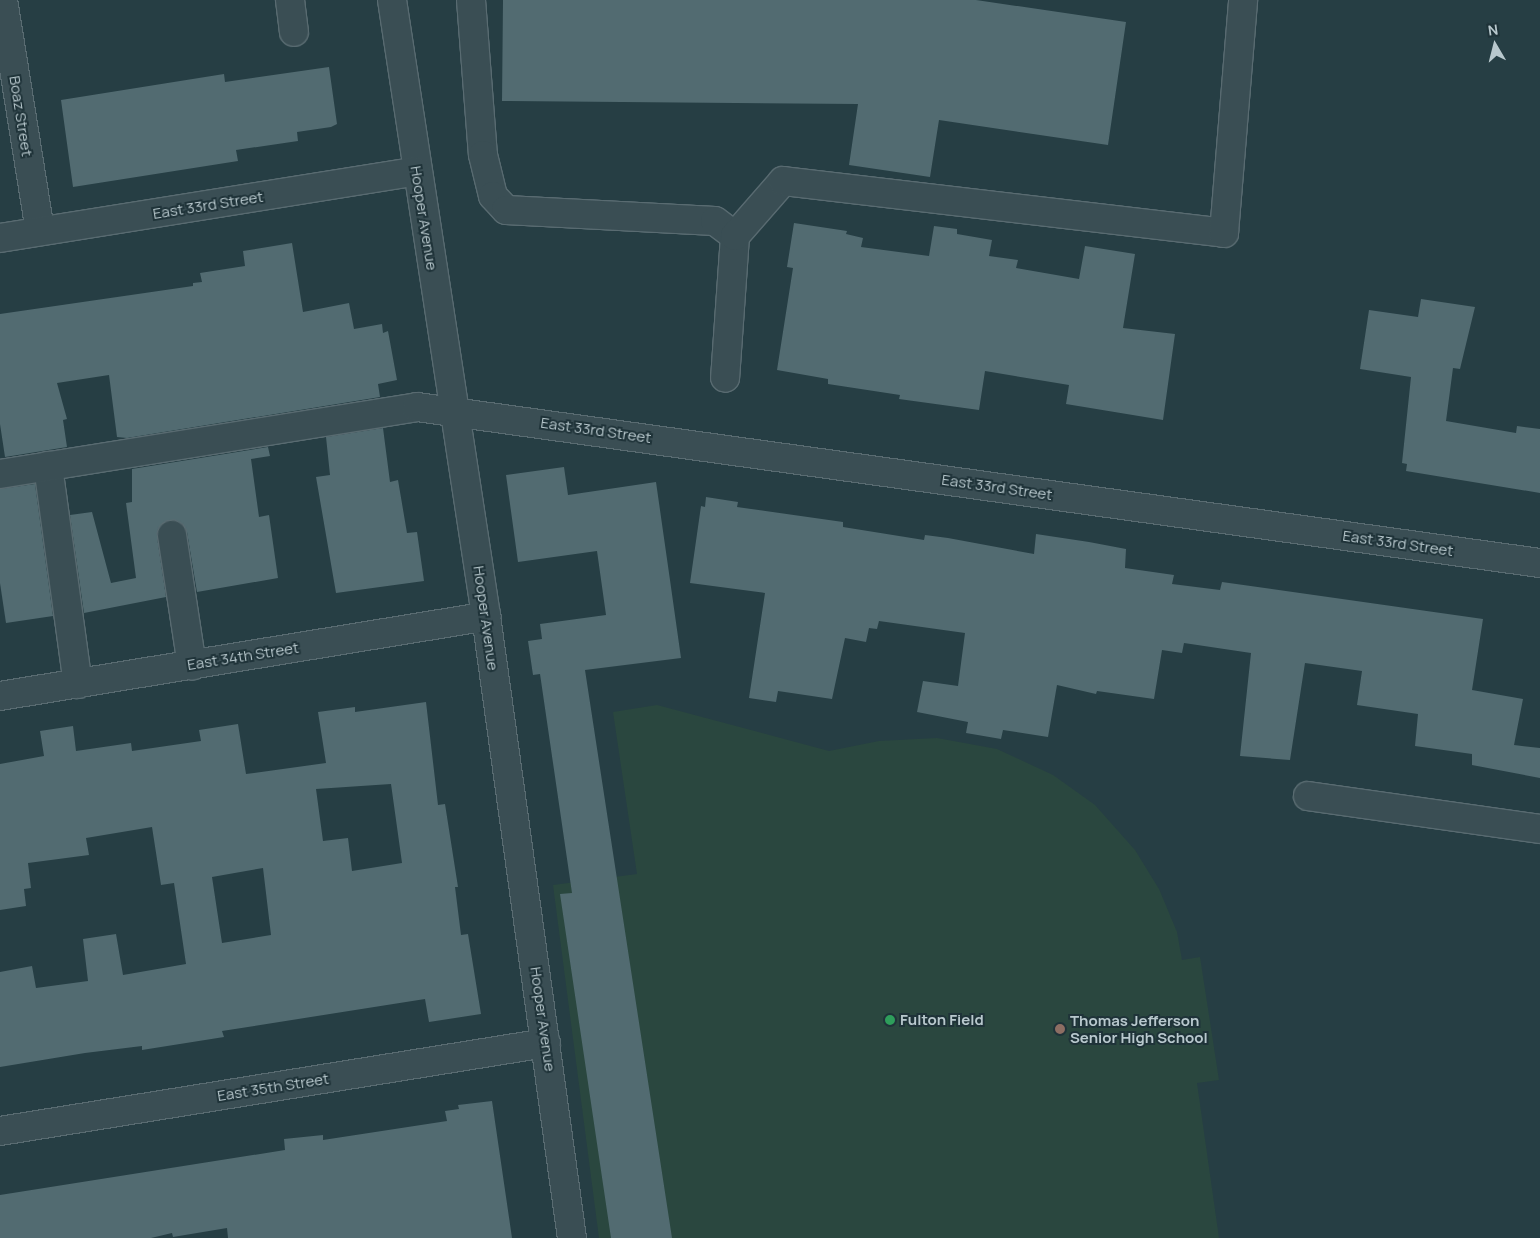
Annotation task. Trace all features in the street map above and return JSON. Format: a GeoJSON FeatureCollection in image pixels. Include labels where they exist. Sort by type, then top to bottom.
{"type":"FeatureCollection","features":[{"type":"Feature","properties":{"kind":"street"},"geometry":{"type":"LineString","coordinates":[[290,0],[294,32]]}},
{"type":"Feature","properties":{"kind":"street","name":"Hooper Avenue"},"geometry":{"type":"LineString","coordinates":[[392,0],[416,171],[486,616],[572,1238]]}},
{"type":"Feature","properties":{"kind":"street"},"geometry":{"type":"LineString","coordinates":[[471,0],[483,155],[492,196],[506,210],[715,221],[735,236]]}},
{"type":"Feature","properties":{"kind":"street"},"geometry":{"type":"LineString","coordinates":[[725,378],[735,236],[783,181],[1224,233],[1243,0]]}},
{"type":"Feature","properties":{"kind":"street","name":"Boaz Street"},"geometry":{"type":"LineString","coordinates":[[3,9],[40,231]]}},
{"type":"Feature","properties":{"kind":"street","name":"East 33rd Street"},"geometry":{"type":"LineString","coordinates":[[0,238],[416,171]]}},
{"type":"Feature","properties":{"kind":"street","name":"East 33rd Street"},"geometry":{"type":"LineString","coordinates":[[0,474],[417,407],[454,413],[484,414],[1540,563]]}},
{"type":"Feature","properties":{"kind":"street"},"geometry":{"type":"LineString","coordinates":[[48,466],[78,684]]}},
{"type":"Feature","properties":{"kind":"street"},"geometry":{"type":"LineString","coordinates":[[172,535],[192,665]]}},
{"type":"Feature","properties":{"kind":"street","name":"East 34th Street"},"geometry":{"type":"LineString","coordinates":[[0,696],[486,616]]}},
{"type":"Feature","properties":{"kind":"street"},"geometry":{"type":"LineString","coordinates":[[1308,796],[1540,829]]}},
{"type":"Feature","properties":{"kind":"street","name":"East 35th Street"},"geometry":{"type":"LineString","coordinates":[[0,1131],[546,1043]]}},
{"type":"Feature","properties":{"kind":"green space","name":"Fulton Field"},"geometry":{"type":"Polygon","coordinates":[[[657,705],[829,751],[879,741],[937,738],[997,749],[1053,775],[1095,805],[1135,850],[1159,889],[1177,932],[1182,960],[1200,957],[1219,1080],[1197,1083],[1219,1238],[599,1238],[553,885],[637,874],[613,712],[657,705]]]}},
{"type":"Feature","properties":{"kind":"building"},"geometry":{"type":"Polygon","coordinates":[[[503,0],[976,0],[1126,22],[1108,145],[939,120],[930,177],[849,165],[858,104],[502,101],[503,0]]]}},
{"type":"Feature","properties":{"kind":"building"},"geometry":{"type":"Polygon","coordinates":[[[329,67],[337,124],[331,127],[297,132],[298,141],[236,150],[238,161],[73,187],[61,100],[224,74],[225,82],[329,67]]]}},
{"type":"Feature","properties":{"kind":"building"},"geometry":{"type":"Polygon","coordinates":[[[794,223],[847,231],[846,234],[863,238],[861,247],[929,256],[934,226],[957,229],[957,234],[992,240],[989,256],[1018,260],[1016,268],[1079,279],[1085,246],[1135,254],[1123,328],[1175,334],[1163,420],[1066,404],[1069,385],[985,371],[979,410],[899,399],[900,395],[828,384],[828,379],[777,370],[793,268],[787,267],[794,223]]]}},
{"type":"Feature","properties":{"kind":"building"},"geometry":{"type":"Polygon","coordinates":[[[292,243],[303,312],[349,303],[354,329],[382,324],[383,333],[388,331],[397,380],[378,384],[380,397],[127,438],[117,437],[109,375],[57,383],[67,419],[63,420],[67,447],[5,457],[0,424],[0,314],[193,286],[193,283],[202,282],[200,273],[245,266],[243,251],[292,243]]]}},
{"type":"Feature","properties":{"kind":"building"},"geometry":{"type":"Polygon","coordinates":[[[1421,299],[1475,307],[1460,369],[1453,368],[1446,421],[1516,433],[1517,426],[1540,429],[1540,493],[1406,471],[1407,464],[1402,463],[1411,377],[1360,369],[1369,310],[1418,317],[1421,299]]]}},
{"type":"Feature","properties":{"kind":"building"},"geometry":{"type":"Polygon","coordinates":[[[383,428],[390,482],[398,480],[407,533],[417,532],[424,581],[336,593],[316,477],[330,475],[326,437],[383,428]]]}},
{"type":"Feature","properties":{"kind":"building"},"geometry":{"type":"Polygon","coordinates":[[[268,447],[270,456],[251,459],[259,517],[269,515],[278,578],[197,592],[187,532],[178,521],[169,520],[158,529],[157,537],[166,597],[84,613],[70,515],[92,512],[111,583],[136,578],[126,503],[132,502],[132,469],[268,447]]]}},
{"type":"Feature","properties":{"kind":"building"},"geometry":{"type":"Polygon","coordinates":[[[564,467],[568,495],[656,482],[681,658],[585,670],[672,1238],[611,1238],[560,894],[572,893],[540,674],[533,675],[528,641],[542,639],[540,624],[606,615],[597,551],[518,562],[506,475],[564,467]]]}},
{"type":"Feature","properties":{"kind":"building"},"geometry":{"type":"Polygon","coordinates":[[[35,484],[53,616],[6,623],[0,583],[0,489],[35,484]]]}},
{"type":"Feature","properties":{"kind":"building"},"geometry":{"type":"Polygon","coordinates":[[[706,497],[738,502],[737,507],[843,522],[843,527],[924,540],[925,535],[948,538],[1034,554],[1036,534],[1089,542],[1126,549],[1125,568],[1174,575],[1172,584],[1220,590],[1222,582],[1483,619],[1472,690],[1523,699],[1514,745],[1540,748],[1540,778],[1472,765],[1472,754],[1415,746],[1418,714],[1357,705],[1362,671],[1305,663],[1290,760],[1240,756],[1251,653],[1184,643],[1182,653],[1162,650],[1154,699],[1097,691],[1096,694],[1057,685],[1048,737],[1003,730],[1001,739],[966,733],[968,722],[917,712],[923,681],[958,686],[965,633],[879,621],[877,629],[869,628],[866,642],[845,638],[832,699],[778,691],[776,702],[749,698],[765,593],[690,583],[701,506],[705,507],[706,497]]]}},
{"type":"Feature","properties":{"kind":"building"},"geometry":{"type":"Polygon","coordinates":[[[426,702],[438,805],[445,804],[458,887],[455,887],[461,935],[468,934],[481,1014],[429,1022],[425,999],[222,1031],[224,1037],[142,1050],[142,1046],[85,1053],[0,1067],[0,972],[32,966],[36,988],[88,981],[83,939],[116,934],[123,975],[186,964],[174,883],[161,885],[152,827],[86,838],[89,855],[28,863],[31,888],[24,889],[26,906],[0,910],[0,764],[44,756],[40,731],[73,726],[76,751],[131,743],[132,751],[201,741],[199,730],[238,724],[246,774],[326,763],[318,712],[355,707],[355,712],[426,702]],[[391,784],[316,789],[323,841],[348,838],[352,871],[402,863],[391,784]],[[263,868],[212,877],[222,943],[271,935],[263,868]]]}},
{"type":"Feature","properties":{"kind":"building"},"geometry":{"type":"Polygon","coordinates":[[[492,1101],[512,1238],[228,1238],[227,1228],[173,1237],[172,1233],[151,1238],[0,1238],[0,1195],[285,1150],[284,1139],[323,1135],[323,1140],[447,1121],[445,1111],[459,1109],[458,1105],[492,1101]]]}},
{"type":"Feature","properties":{"kind":"place","name":"Fulton Field"},"geometry":{"type":"Point","coordinates":[890,1020]}},
{"type":"Feature","properties":{"kind":"place","name":"Thomas Jefferson Senior High School"},"geometry":{"type":"Point","coordinates":[1060,1029]}}]}
